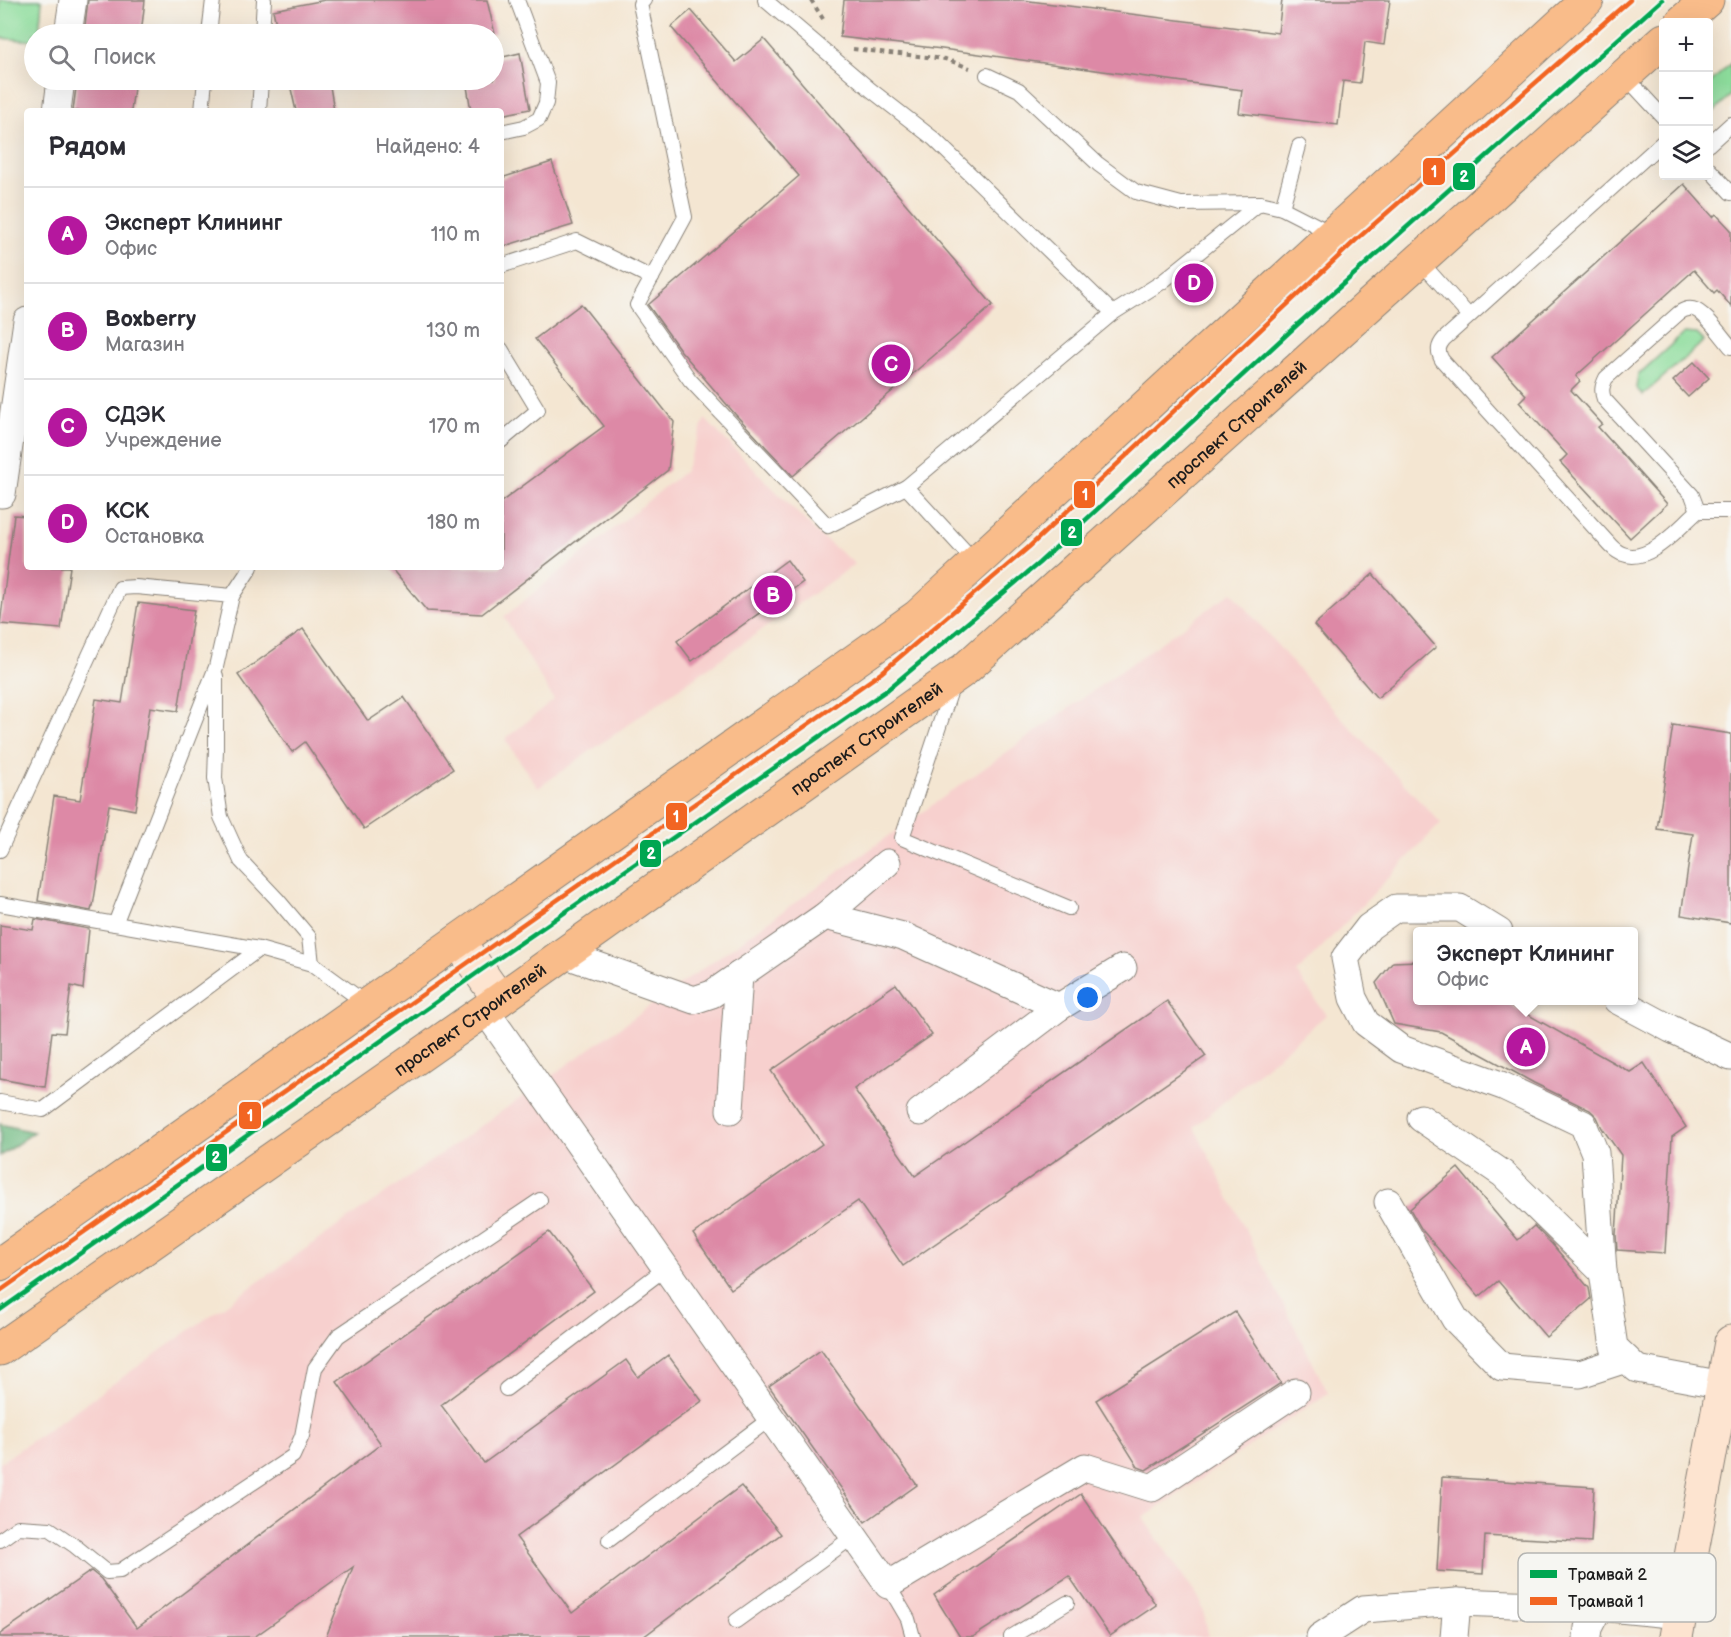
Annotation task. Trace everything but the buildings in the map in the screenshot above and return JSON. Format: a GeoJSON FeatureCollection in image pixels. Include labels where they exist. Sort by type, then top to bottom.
{"type":"FeatureCollection","features":[{"type":"Feature","properties":{"kind":"main road"},"geometry":{"type":"LineString","coordinates":[[0,1264],[918,616],[1587,0]]}},
{"type":"Feature","properties":{"kind":"main road"},"geometry":{"type":"LineString","coordinates":[[1687,18],[1707,0]]}},
{"type":"Feature","properties":{"kind":"main road","name":"проспект Строителей"},"geometry":{"type":"LineString","coordinates":[[0,1349],[564,954],[970,665],[1659,44]]}},
{"type":"Feature","properties":{"kind":"main road"},"geometry":{"type":"LineString","coordinates":[[458,941],[492,1004]]}},
{"type":"Feature","properties":{"kind":"main road"},"geometry":{"type":"LineString","coordinates":[[1692,1553],[1731,1342]]}},
{"type":"Feature","properties":{"kind":"street"},"geometry":{"type":"LineString","coordinates":[[69,24],[73,0]]}},
{"type":"Feature","properties":{"kind":"street"},"geometry":{"type":"LineString","coordinates":[[57,108],[60,90]]}},
{"type":"Feature","properties":{"kind":"street"},"geometry":{"type":"LineString","coordinates":[[0,494],[2,494],[24,342]]}},
{"type":"Feature","properties":{"kind":"street"},"geometry":{"type":"LineString","coordinates":[[564,954],[694,1000],[711,994],[825,916],[887,863]]}},
{"type":"Feature","properties":{"kind":"street"},"geometry":{"type":"LineString","coordinates":[[1491,927],[1460,908],[1396,908],[1369,927],[1345,958],[1353,998],[1366,1023],[1401,1049],[1503,1086],[1583,1124],[1595,1153],[1603,1272],[1614,1347],[1637,1369],[1723,1385]]}},
{"type":"Feature","properties":{"kind":"street"},"geometry":{"type":"LineString","coordinates":[[825,916],[903,936],[1059,1007]]}},
{"type":"Feature","properties":{"kind":"street"},"geometry":{"type":"LineString","coordinates":[[920,1112],[1059,1007],[1123,968]]}},
{"type":"Feature","properties":{"kind":"street"},"geometry":{"type":"LineString","coordinates":[[730,1110],[739,975]]}},
{"type":"Feature","properties":{"kind":"street"},"geometry":{"type":"LineString","coordinates":[[492,1004],[666,1268],[888,1585],[1085,1467],[1152,1488],[1296,1392]]}},
{"type":"Feature","properties":{"kind":"street"},"geometry":{"type":"LineString","coordinates":[[1626,1005],[1731,1057]]}},
{"type":"Feature","properties":{"kind":"street"},"geometry":{"type":"LineString","coordinates":[[1421,1118],[1503,1174],[1603,1272]]}},
{"type":"Feature","properties":{"kind":"street"},"geometry":{"type":"LineString","coordinates":[[1388,1202],[1455,1319],[1502,1367],[1580,1374],[1626,1359]]}},
{"type":"Feature","properties":{"kind":"street"},"geometry":{"type":"LineString","coordinates":[[1320,1637],[1363,1609],[1457,1602],[1518,1604]]}},
{"type":"Feature","properties":{"kind":"street"},"geometry":{"type":"LineString","coordinates":[[1454,1637],[1457,1602]]}},
{"type":"Feature","properties":{"kind":"street"},"geometry":{"type":"LineString","coordinates":[[1587,1637],[1591,1622]]}},
{"type":"Feature","properties":{"kind":"street"},"geometry":{"type":"LineString","coordinates":[[1661,1622],[1678,1626]]}},
{"type":"Feature","properties":{"kind":"lane"},"geometry":{"type":"LineString","coordinates":[[210,24],[213,0]]}},
{"type":"Feature","properties":{"kind":"lane"},"geometry":{"type":"LineString","coordinates":[[263,24],[264,0]]}},
{"type":"Feature","properties":{"kind":"lane"},"geometry":{"type":"LineString","coordinates":[[504,131],[524,127],[539,119],[546,103],[548,83],[517,0]]}},
{"type":"Feature","properties":{"kind":"lane"},"geometry":{"type":"LineString","coordinates":[[644,0],[640,4],[685,217],[637,305],[690,380],[828,526],[906,487],[1113,313],[1162,282],[1260,203]]}},
{"type":"Feature","properties":{"kind":"lane"},"geometry":{"type":"LineString","coordinates":[[765,0],[871,90],[934,139],[1113,313]]}},
{"type":"Feature","properties":{"kind":"lane"},"geometry":{"type":"LineString","coordinates":[[987,75],[1019,90],[1098,164],[1136,192],[1181,204],[1260,203],[1282,208],[1332,234]]}},
{"type":"Feature","properties":{"kind":"lane"},"geometry":{"type":"LineString","coordinates":[[1624,75],[1659,113]]}},
{"type":"Feature","properties":{"kind":"lane"},"geometry":{"type":"LineString","coordinates":[[202,108],[204,90]]}},
{"type":"Feature","properties":{"kind":"lane"},"geometry":{"type":"LineString","coordinates":[[259,108],[260,90]]}},
{"type":"Feature","properties":{"kind":"lane"},"geometry":{"type":"LineString","coordinates":[[1713,140],[1731,124]]}},
{"type":"Feature","properties":{"kind":"lane"},"geometry":{"type":"LineString","coordinates":[[1659,145],[1469,316],[1439,345],[1438,353],[1611,546],[1624,555],[1641,556],[1654,550],[1698,511],[1731,511]]}},
{"type":"Feature","properties":{"kind":"lane"},"geometry":{"type":"LineString","coordinates":[[1282,208],[1299,146]]}},
{"type":"Feature","properties":{"kind":"lane"},"geometry":{"type":"LineString","coordinates":[[1713,173],[1731,193]]}},
{"type":"Feature","properties":{"kind":"lane"},"geometry":{"type":"LineString","coordinates":[[504,265],[578,242],[652,278]]}},
{"type":"Feature","properties":{"kind":"lane"},"geometry":{"type":"LineString","coordinates":[[1419,260],[1469,316]]}},
{"type":"Feature","properties":{"kind":"lane"},"geometry":{"type":"LineString","coordinates":[[1698,511],[1692,495],[1604,399],[1601,392],[1602,386],[1606,378],[1686,309],[1694,309],[1701,314],[1731,347]]}},
{"type":"Feature","properties":{"kind":"lane"},"geometry":{"type":"LineString","coordinates":[[504,354],[538,410],[504,438]]}},
{"type":"Feature","properties":{"kind":"lane"},"geometry":{"type":"LineString","coordinates":[[906,487],[976,563]]}},
{"type":"Feature","properties":{"kind":"lane"},"geometry":{"type":"LineString","coordinates":[[115,924],[216,667],[232,596],[249,570]]}},
{"type":"Feature","properties":{"kind":"lane"},"geometry":{"type":"LineString","coordinates":[[0,850],[120,588],[136,587],[232,596]]}},
{"type":"Feature","properties":{"kind":"lane"},"geometry":{"type":"LineString","coordinates":[[216,667],[215,778],[221,817],[241,861],[309,937],[312,964]]}},
{"type":"Feature","properties":{"kind":"lane"},"geometry":{"type":"LineString","coordinates":[[955,676],[903,838],[1069,908]]}},
{"type":"Feature","properties":{"kind":"lane"},"geometry":{"type":"LineString","coordinates":[[0,904],[259,949],[312,964],[368,1005]]}},
{"type":"Feature","properties":{"kind":"lane"},"geometry":{"type":"LineString","coordinates":[[0,1102],[43,1110],[259,949]]}},
{"type":"Feature","properties":{"kind":"lane"},"geometry":{"type":"LineString","coordinates":[[0,1540],[18,1527],[50,1529],[107,1572],[120,1571],[293,1456],[302,1436],[315,1368],[338,1336],[540,1200]]}},
{"type":"Feature","properties":{"kind":"lane"},"geometry":{"type":"LineString","coordinates":[[506,1389],[666,1268]]}},
{"type":"Feature","properties":{"kind":"lane"},"geometry":{"type":"LineString","coordinates":[[609,1540],[771,1418]]}},
{"type":"Feature","properties":{"kind":"lane"},"geometry":{"type":"LineString","coordinates":[[736,1621],[854,1536]]}},
{"type":"Feature","properties":{"kind":"lane"},"geometry":{"type":"LineString","coordinates":[[888,1585],[908,1619],[913,1637]]}},
{"type":"Feature","properties":{"kind":"lane"},"geometry":{"type":"LineString","coordinates":[[1011,1637],[1067,1604]]}},
{"type":"Feature","properties":{"kind":"path"},"geometry":{"type":"LineString","coordinates":[[811,0],[829,29]]}},
{"type":"Feature","properties":{"kind":"path"},"geometry":{"type":"LineString","coordinates":[[848,48],[945,59],[987,75]]}},
{"type":"Feature","properties":{"kind":"shaded area"},"geometry":{"type":"Polygon","coordinates":[[[705,419],[818,534],[855,564],[538,788],[505,739],[554,700],[504,617],[685,471],[705,419]]]}},
{"type":"Feature","properties":{"kind":"shaded area"},"geometry":{"type":"Polygon","coordinates":[[[1232,592],[1321,696],[1441,823],[1297,973],[1326,1015],[1194,1127],[1328,1393],[1143,1518],[1201,1602],[1209,1637],[0,1637],[0,1463],[498,1114],[1232,592]]]}},
{"type":"Feature","properties":{"kind":"green space"},"geometry":{"type":"Polygon","coordinates":[[[0,0],[42,0],[40,24],[24,24],[24,40],[0,38],[0,0]]]}},
{"type":"Feature","properties":{"kind":"green space"},"geometry":{"type":"Polygon","coordinates":[[[1731,63],[1731,95],[1713,112],[1713,80],[1731,63]]]}},
{"type":"Feature","properties":{"kind":"green space"},"geometry":{"type":"Polygon","coordinates":[[[1684,333],[1697,334],[1704,341],[1643,395],[1636,388],[1638,375],[1684,333]]]}},
{"type":"Feature","properties":{"kind":"green space"},"geometry":{"type":"Polygon","coordinates":[[[0,1124],[34,1132],[0,1156],[0,1124]]]}},
{"type":"Feature","properties":{"kind":"tram line","name":"1"},"geometry":{"type":"LineString","coordinates":[[0,1291],[881,673],[1029,547],[1356,240],[1630,0]]}},
{"type":"Feature","properties":{"kind":"tram line","name":"2"},"geometry":{"type":"LineString","coordinates":[[0,1310],[480,971],[887,690],[1039,563],[1297,325],[1662,0]]}},
{"type":"Feature","properties":{"kind":"place","name":"КСК"},"geometry":{"type":"Point","coordinates":[1194,283]}},
{"type":"Feature","properties":{"kind":"place","name":"СДЭК"},"geometry":{"type":"Point","coordinates":[891,364]}},
{"type":"Feature","properties":{"kind":"place","name":"Boxberry"},"geometry":{"type":"Point","coordinates":[773,595]}},
{"type":"Feature","properties":{"kind":"place","name":"Эксперт Клининг"},"geometry":{"type":"Point","coordinates":[1526,1047]}}]}
